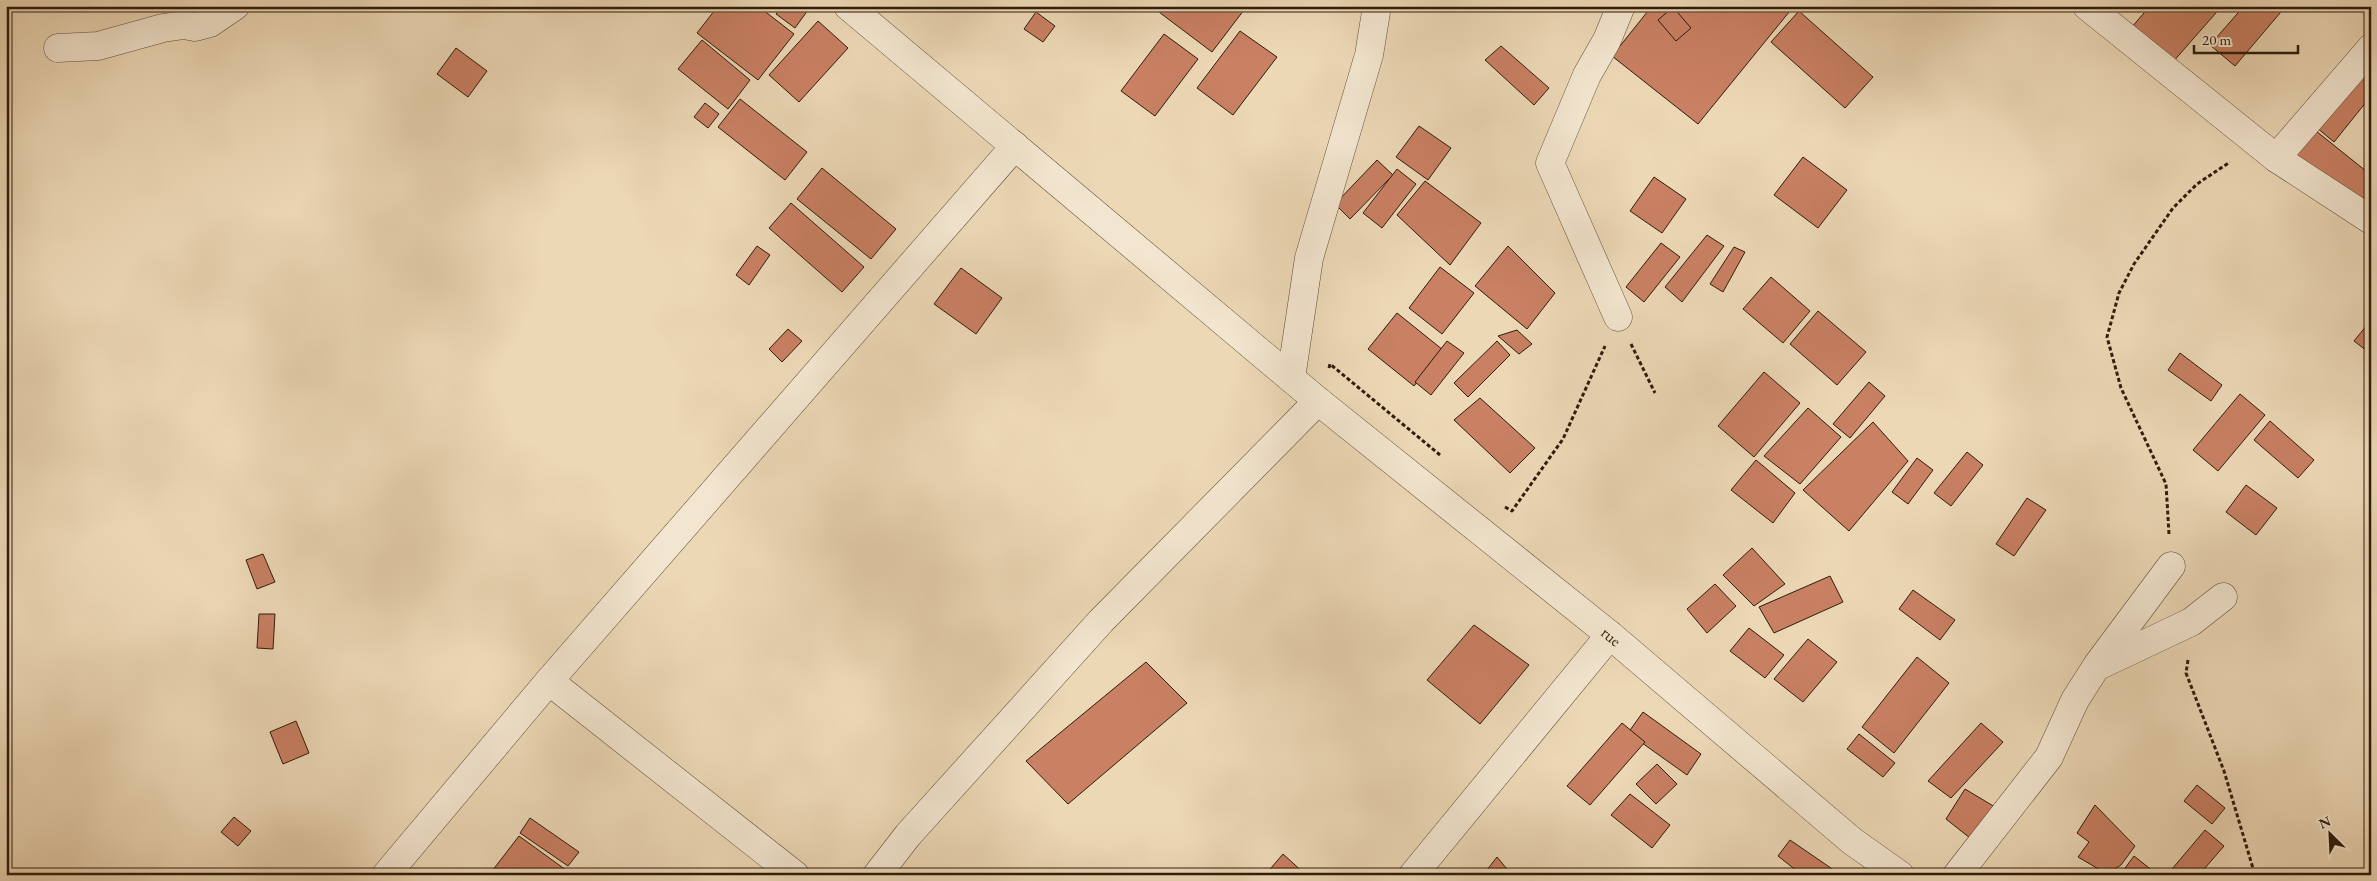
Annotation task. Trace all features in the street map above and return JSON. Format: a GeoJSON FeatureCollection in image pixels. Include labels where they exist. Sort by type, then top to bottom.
{"type":"FeatureCollection","features":[{"type":"Feature","properties":{"kind":"street"},"geometry":{"type":"LineString","coordinates":[[58,48],[98,46],[163,28],[184,25],[195,27],[210,23],[235,6]]}},
{"type":"Feature","properties":{"kind":"street","name":"rue"},"geometry":{"type":"LineString","coordinates":[[848,6],[1318,402],[1610,635],[1852,841],[1900,875]]}},
{"type":"Feature","properties":{"kind":"street"},"geometry":{"type":"LineString","coordinates":[[1291,378],[1309,258],[1369,55],[1377,6]]}},
{"type":"Feature","properties":{"kind":"street"},"geometry":{"type":"LineString","coordinates":[[1618,317],[1550,164],[1588,75],[1608,40],[1621,6]]}},
{"type":"Feature","properties":{"kind":"street"},"geometry":{"type":"LineString","coordinates":[[2087,6],[2276,158],[2371,220]]}},
{"type":"Feature","properties":{"kind":"street"},"geometry":{"type":"LineString","coordinates":[[2276,158],[2371,48]]}},
{"type":"Feature","properties":{"kind":"street"},"geometry":{"type":"LineString","coordinates":[[386,875],[549,681],[1015,146]]}},
{"type":"Feature","properties":{"kind":"street"},"geometry":{"type":"LineString","coordinates":[[877,875],[908,835],[1101,621],[1318,402]]}},
{"type":"Feature","properties":{"kind":"street"},"geometry":{"type":"LineString","coordinates":[[1957,875],[2049,757],[2075,700],[2096,667],[2171,566]]}},
{"type":"Feature","properties":{"kind":"street"},"geometry":{"type":"LineString","coordinates":[[2096,667],[2191,622],[2223,597]]}},
{"type":"Feature","properties":{"kind":"street"},"geometry":{"type":"LineString","coordinates":[[1413,875],[1610,635]]}},
{"type":"Feature","properties":{"kind":"street"},"geometry":{"type":"LineString","coordinates":[[549,681],[795,875]]}},
{"type":"Feature","properties":{"kind":"path"},"geometry":{"type":"LineString","coordinates":[[2119,293],[2134,264],[2173,208],[2197,184],[2226,164],[2242,157],[2276,158]]}},
{"type":"Feature","properties":{"kind":"path"},"geometry":{"type":"LineString","coordinates":[[1618,317],[1655,393]]}},
{"type":"Feature","properties":{"kind":"path"},"geometry":{"type":"LineString","coordinates":[[1504,507],[1512,511],[1564,439],[1618,317]]}},
{"type":"Feature","properties":{"kind":"path"},"geometry":{"type":"LineString","coordinates":[[1330,364],[1447,460]]}},
{"type":"Feature","properties":{"kind":"building"},"geometry":{"type":"Polygon","coordinates":[[[718,6],[758,6],[794,34],[758,80],[697,33],[718,6]]]}},
{"type":"Feature","properties":{"kind":"building"},"geometry":{"type":"Polygon","coordinates":[[[782,6],[802,6],[808,10],[795,28],[776,14],[782,6]]]}},
{"type":"Feature","properties":{"kind":"building"},"geometry":{"type":"Polygon","coordinates":[[[1151,6],[1247,6],[1212,52],[1151,6]]]}},
{"type":"Feature","properties":{"kind":"building"},"geometry":{"type":"Polygon","coordinates":[[[1652,6],[1794,6],[1698,124],[1612,56],[1652,6]]]}},
{"type":"Feature","properties":{"kind":"building"},"geometry":{"type":"Polygon","coordinates":[[[2150,6],[2222,6],[2172,63],[2131,28],[2150,6]]]}},
{"type":"Feature","properties":{"kind":"building"},"geometry":{"type":"Polygon","coordinates":[[[2244,6],[2286,6],[2235,66],[2210,45],[2244,6]]]}},
{"type":"Feature","properties":{"kind":"building"},"geometry":{"type":"Polygon","coordinates":[[[1673,7],[1691,28],[1676,41],[1658,20],[1673,7]]]}},
{"type":"Feature","properties":{"kind":"building"},"geometry":{"type":"Polygon","coordinates":[[[1799,11],[1873,77],[1845,108],[1771,42],[1799,11]]]}},
{"type":"Feature","properties":{"kind":"building"},"geometry":{"type":"Polygon","coordinates":[[[1036,12],[1055,26],[1043,42],[1024,29],[1036,12]]]}},
{"type":"Feature","properties":{"kind":"building"},"geometry":{"type":"Polygon","coordinates":[[[818,21],[848,48],[799,102],[769,75],[818,21]]]}},
{"type":"Feature","properties":{"kind":"building"},"geometry":{"type":"Polygon","coordinates":[[[1240,31],[1277,57],[1233,115],[1197,88],[1240,31]]]}},
{"type":"Feature","properties":{"kind":"building"},"geometry":{"type":"Polygon","coordinates":[[[1164,34],[1198,59],[1155,116],[1121,91],[1164,34]]]}},
{"type":"Feature","properties":{"kind":"building"},"geometry":{"type":"Polygon","coordinates":[[[702,40],[750,80],[728,109],[678,69],[702,40]]]}},
{"type":"Feature","properties":{"kind":"building"},"geometry":{"type":"Polygon","coordinates":[[[1501,46],[1549,88],[1534,105],[1485,60],[1501,46]]]}},
{"type":"Feature","properties":{"kind":"building"},"geometry":{"type":"Polygon","coordinates":[[[456,48],[487,71],[468,97],[437,74],[456,48]]]}},
{"type":"Feature","properties":{"kind":"building"},"geometry":{"type":"Polygon","coordinates":[[[2371,59],[2371,96],[2334,142],[2316,127],[2371,59]]]}},
{"type":"Feature","properties":{"kind":"building"},"geometry":{"type":"Polygon","coordinates":[[[740,99],[807,152],[785,180],[718,127],[740,99]]]}},
{"type":"Feature","properties":{"kind":"building"},"geometry":{"type":"Polygon","coordinates":[[[705,103],[719,114],[708,128],[694,117],[705,103]]]}},
{"type":"Feature","properties":{"kind":"building"},"geometry":{"type":"Polygon","coordinates":[[[1419,126],[1451,148],[1428,180],[1396,157],[1419,126]]]}},
{"type":"Feature","properties":{"kind":"building"},"geometry":{"type":"Polygon","coordinates":[[[2316,131],[2371,175],[2371,193],[2359,207],[2295,156],[2316,131]]]}},
{"type":"Feature","properties":{"kind":"building"},"geometry":{"type":"Polygon","coordinates":[[[1803,157],[1847,190],[1818,228],[1774,195],[1803,157]]]}},
{"type":"Feature","properties":{"kind":"building"},"geometry":{"type":"Polygon","coordinates":[[[1377,160],[1393,175],[1350,219],[1335,204],[1377,160]]]}},
{"type":"Feature","properties":{"kind":"building"},"geometry":{"type":"Polygon","coordinates":[[[822,168],[896,229],[871,259],[797,199],[822,168]]]}},
{"type":"Feature","properties":{"kind":"building"},"geometry":{"type":"Polygon","coordinates":[[[1397,169],[1416,184],[1382,228],[1363,213],[1397,169]]]}},
{"type":"Feature","properties":{"kind":"building"},"geometry":{"type":"Polygon","coordinates":[[[1654,177],[1686,199],[1662,233],[1630,211],[1654,177]]]}},
{"type":"Feature","properties":{"kind":"building"},"geometry":{"type":"Polygon","coordinates":[[[1425,181],[1481,223],[1450,265],[1397,215],[1425,181]]]}},
{"type":"Feature","properties":{"kind":"building"},"geometry":{"type":"Polygon","coordinates":[[[791,203],[864,267],[842,292],[769,228],[791,203]]]}},
{"type":"Feature","properties":{"kind":"building"},"geometry":{"type":"Polygon","coordinates":[[[1707,235],[1724,246],[1682,302],[1665,287],[1707,235]]]}},
{"type":"Feature","properties":{"kind":"building"},"geometry":{"type":"Polygon","coordinates":[[[1661,243],[1680,257],[1644,302],[1626,287],[1661,243]]]}},
{"type":"Feature","properties":{"kind":"building"},"geometry":{"type":"Polygon","coordinates":[[[757,246],[770,255],[749,285],[736,275],[757,246]]]}},
{"type":"Feature","properties":{"kind":"building"},"geometry":{"type":"Polygon","coordinates":[[[1508,246],[1555,293],[1527,329],[1475,286],[1508,246]]]}},
{"type":"Feature","properties":{"kind":"building"},"geometry":{"type":"Polygon","coordinates":[[[1734,247],[1745,252],[1723,292],[1710,284],[1734,247]]]}},
{"type":"Feature","properties":{"kind":"building"},"geometry":{"type":"Polygon","coordinates":[[[1440,267],[1474,293],[1442,334],[1409,308],[1440,267]]]}},
{"type":"Feature","properties":{"kind":"building"},"geometry":{"type":"Polygon","coordinates":[[[961,268],[1002,298],[976,334],[934,304],[961,268]]]}},
{"type":"Feature","properties":{"kind":"building"},"geometry":{"type":"Polygon","coordinates":[[[1771,277],[1810,311],[1783,343],[1743,309],[1771,277]]]}},
{"type":"Feature","properties":{"kind":"building"},"geometry":{"type":"Polygon","coordinates":[[[1818,311],[1866,352],[1837,385],[1790,344],[1818,311]]]}},
{"type":"Feature","properties":{"kind":"building"},"geometry":{"type":"Polygon","coordinates":[[[1397,313],[1443,350],[1414,386],[1368,349],[1397,313]]]}},
{"type":"Feature","properties":{"kind":"building"},"geometry":{"type":"Polygon","coordinates":[[[2371,320],[2371,354],[2354,341],[2371,320]]]}},
{"type":"Feature","properties":{"kind":"building"},"geometry":{"type":"Polygon","coordinates":[[[788,329],[802,341],[782,362],[769,349],[788,329]]]}},
{"type":"Feature","properties":{"kind":"building"},"geometry":{"type":"Polygon","coordinates":[[[1517,330],[1532,344],[1519,354],[1498,336],[1517,330]]]}},
{"type":"Feature","properties":{"kind":"building"},"geometry":{"type":"Polygon","coordinates":[[[1447,341],[1464,353],[1431,395],[1415,382],[1447,341]]]}},
{"type":"Feature","properties":{"kind":"building"},"geometry":{"type":"Polygon","coordinates":[[[1497,341],[1510,355],[1468,397],[1454,383],[1497,341]]]}},
{"type":"Feature","properties":{"kind":"building"},"geometry":{"type":"Polygon","coordinates":[[[2180,353],[2222,385],[2211,401],[2168,370],[2180,353]]]}},
{"type":"Feature","properties":{"kind":"building"},"geometry":{"type":"Polygon","coordinates":[[[1764,372],[1800,403],[1754,457],[1718,426],[1764,372]]]}},
{"type":"Feature","properties":{"kind":"building"},"geometry":{"type":"Polygon","coordinates":[[[1869,382],[1885,396],[1850,438],[1833,424],[1869,382]]]}},
{"type":"Feature","properties":{"kind":"building"},"geometry":{"type":"Polygon","coordinates":[[[2240,394],[2265,415],[2218,471],[2193,450],[2240,394]]]}},
{"type":"Feature","properties":{"kind":"building"},"geometry":{"type":"Polygon","coordinates":[[[1480,398],[1535,448],[1510,473],[1454,420],[1480,398]]]}},
{"type":"Feature","properties":{"kind":"building"},"geometry":{"type":"Polygon","coordinates":[[[1808,408],[1841,437],[1800,484],[1764,456],[1808,408]]]}},
{"type":"Feature","properties":{"kind":"building"},"geometry":{"type":"Polygon","coordinates":[[[2270,421],[2314,460],[2298,478],[2254,440],[2270,421]]]}},
{"type":"Feature","properties":{"kind":"building"},"geometry":{"type":"Polygon","coordinates":[[[1873,422],[1908,461],[1849,531],[1803,490],[1873,422]]]}},
{"type":"Feature","properties":{"kind":"building"},"geometry":{"type":"Polygon","coordinates":[[[1967,452],[1983,465],[1951,506],[1934,493],[1967,452]]]}},
{"type":"Feature","properties":{"kind":"building"},"geometry":{"type":"Polygon","coordinates":[[[1917,458],[1933,470],[1908,504],[1892,492],[1917,458]]]}},
{"type":"Feature","properties":{"kind":"building"},"geometry":{"type":"Polygon","coordinates":[[[1756,460],[1795,493],[1773,523],[1731,490],[1756,460]]]}},
{"type":"Feature","properties":{"kind":"building"},"geometry":{"type":"Polygon","coordinates":[[[2246,485],[2277,508],[2256,535],[2226,512],[2246,485]]]}},
{"type":"Feature","properties":{"kind":"building"},"geometry":{"type":"Polygon","coordinates":[[[2027,498],[2046,510],[2014,556],[1996,544],[2027,498]]]}},
{"type":"Feature","properties":{"kind":"building"},"geometry":{"type":"Polygon","coordinates":[[[1752,548],[1785,584],[1754,606],[1723,575],[1752,548]]]}},
{"type":"Feature","properties":{"kind":"building"},"geometry":{"type":"Polygon","coordinates":[[[263,554],[275,582],[257,589],[246,560],[263,554]]]}},
{"type":"Feature","properties":{"kind":"building"},"geometry":{"type":"Polygon","coordinates":[[[1830,576],[1843,602],[1774,633],[1759,607],[1830,576]]]}},
{"type":"Feature","properties":{"kind":"building"},"geometry":{"type":"Polygon","coordinates":[[[1715,584],[1736,606],[1707,633],[1687,609],[1715,584]]]}},
{"type":"Feature","properties":{"kind":"building"},"geometry":{"type":"Polygon","coordinates":[[[1913,590],[1955,620],[1940,640],[1899,609],[1913,590]]]}},
{"type":"Feature","properties":{"kind":"building"},"geometry":{"type":"Polygon","coordinates":[[[259,614],[275,614],[273,649],[257,648],[259,614]]]}},
{"type":"Feature","properties":{"kind":"building"},"geometry":{"type":"Polygon","coordinates":[[[1474,625],[1529,665],[1480,724],[1427,680],[1474,625]]]}},
{"type":"Feature","properties":{"kind":"building"},"geometry":{"type":"Polygon","coordinates":[[[1749,628],[1784,655],[1765,678],[1730,651],[1749,628]]]}},
{"type":"Feature","properties":{"kind":"building"},"geometry":{"type":"Polygon","coordinates":[[[1808,639],[1837,662],[1803,702],[1774,679],[1808,639]]]}},
{"type":"Feature","properties":{"kind":"building"},"geometry":{"type":"Polygon","coordinates":[[[1917,657],[1949,683],[1894,753],[1862,727],[1917,657]]]}},
{"type":"Feature","properties":{"kind":"building"},"geometry":{"type":"Polygon","coordinates":[[[1146,662],[1187,703],[1068,804],[1026,761],[1146,662]]]}},
{"type":"Feature","properties":{"kind":"building"},"geometry":{"type":"Polygon","coordinates":[[[1643,712],[1701,754],[1687,775],[1628,733],[1643,712]]]}},
{"type":"Feature","properties":{"kind":"building"},"geometry":{"type":"Polygon","coordinates":[[[296,721],[309,753],[283,764],[270,732],[296,721]]]}},
{"type":"Feature","properties":{"kind":"building"},"geometry":{"type":"Polygon","coordinates":[[[1622,723],[1645,742],[1590,805],[1567,786],[1622,723]]]}},
{"type":"Feature","properties":{"kind":"building"},"geometry":{"type":"Polygon","coordinates":[[[1981,723],[2003,742],[1951,798],[1928,781],[1981,723]]]}},
{"type":"Feature","properties":{"kind":"building"},"geometry":{"type":"Polygon","coordinates":[[[1859,734],[1895,763],[1883,777],[1847,749],[1859,734]]]}},
{"type":"Feature","properties":{"kind":"building"},"geometry":{"type":"Polygon","coordinates":[[[1657,764],[1677,784],[1656,804],[1636,784],[1657,764]]]}},
{"type":"Feature","properties":{"kind":"building"},"geometry":{"type":"Polygon","coordinates":[[[2197,785],[2225,808],[2212,824],[2184,801],[2197,785]]]}},
{"type":"Feature","properties":{"kind":"building"},"geometry":{"type":"Polygon","coordinates":[[[1965,789],[1995,807],[1970,838],[1946,819],[1965,789]]]}},
{"type":"Feature","properties":{"kind":"building"},"geometry":{"type":"Polygon","coordinates":[[[1630,794],[1670,825],[1652,848],[1611,815],[1630,794]]]}},
{"type":"Feature","properties":{"kind":"building"},"geometry":{"type":"Polygon","coordinates":[[[2095,805],[2135,846],[2121,865],[2107,874],[2078,857],[2089,842],[2077,833],[2095,805]]]}},
{"type":"Feature","properties":{"kind":"building"},"geometry":{"type":"Polygon","coordinates":[[[234,817],[251,831],[238,846],[221,832],[234,817]]]}},
{"type":"Feature","properties":{"kind":"building"},"geometry":{"type":"Polygon","coordinates":[[[530,818],[579,852],[568,866],[520,833],[530,818]]]}},
{"type":"Feature","properties":{"kind":"building"},"geometry":{"type":"Polygon","coordinates":[[[2205,830],[2224,846],[2199,875],[2178,875],[2172,869],[2205,830]]]}},
{"type":"Feature","properties":{"kind":"building"},"geometry":{"type":"Polygon","coordinates":[[[519,836],[566,870],[562,875],[489,875],[519,836]]]}},
{"type":"Feature","properties":{"kind":"building"},"geometry":{"type":"Polygon","coordinates":[[[1790,840],[1841,875],[1802,875],[1778,856],[1790,840]]]}},
{"type":"Feature","properties":{"kind":"building"},"geometry":{"type":"Polygon","coordinates":[[[1283,854],[1306,875],[1265,875],[1283,854]]]}},
{"type":"Feature","properties":{"kind":"building"},"geometry":{"type":"Polygon","coordinates":[[[2134,856],[2158,875],[2120,875],[2134,856]]]}},
{"type":"Feature","properties":{"kind":"building"},"geometry":{"type":"Polygon","coordinates":[[[1497,857],[1512,875],[1483,875],[1497,857]]]}}]}
